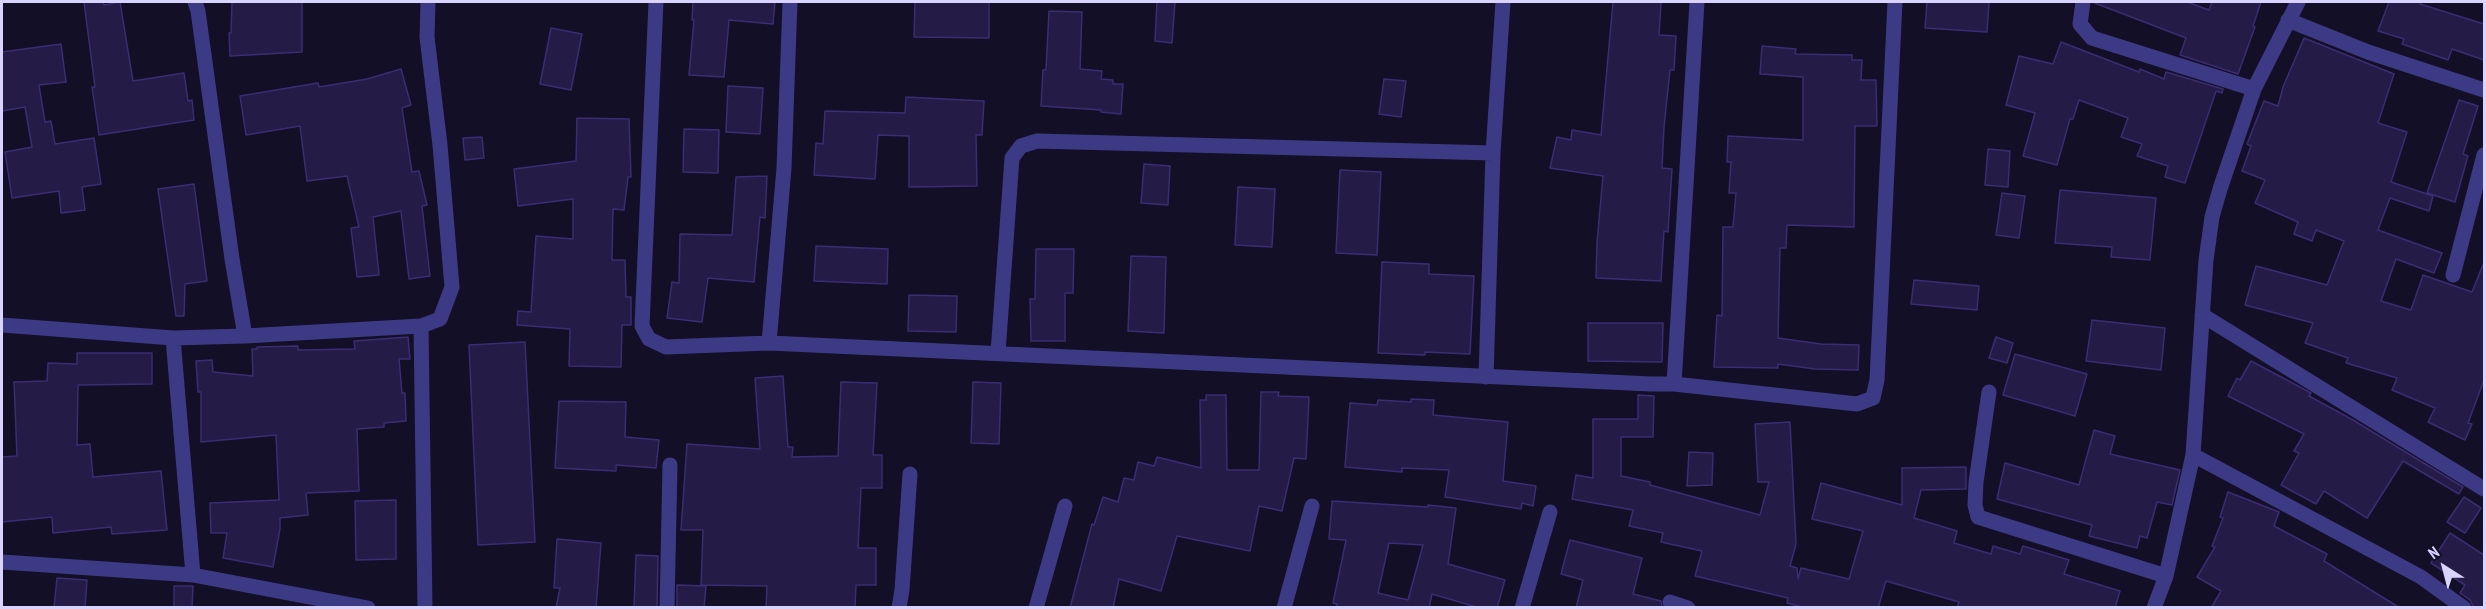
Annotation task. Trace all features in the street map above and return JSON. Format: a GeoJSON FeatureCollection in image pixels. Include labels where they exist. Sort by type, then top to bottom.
{"type":"FeatureCollection","features":[{"type":"Feature","properties":{"kind":"street"},"geometry":{"type":"LineString","coordinates":[[195,2],[200,22],[232,259],[245,336]]}},
{"type":"Feature","properties":{"kind":"street"},"geometry":{"type":"LineString","coordinates":[[2,326],[173,338],[421,326],[440,319],[452,287],[440,145],[427,37],[428,2]]}},
{"type":"Feature","properties":{"kind":"street"},"geometry":{"type":"LineString","coordinates":[[656,2],[642,326],[649,339],[666,347],[769,343],[1674,384],[1857,404],[1873,398],[1877,380],[1895,2]]}},
{"type":"Feature","properties":{"kind":"street"},"geometry":{"type":"LineString","coordinates":[[769,343],[784,168],[790,2]]}},
{"type":"Feature","properties":{"kind":"street"},"geometry":{"type":"LineString","coordinates":[[1486,377],[1493,153],[1503,2]]}},
{"type":"Feature","properties":{"kind":"street"},"geometry":{"type":"LineString","coordinates":[[1674,384],[1697,2]]}},
{"type":"Feature","properties":{"kind":"street"},"geometry":{"type":"LineString","coordinates":[[2083,2],[2080,24],[2092,38],[2254,89]]}},
{"type":"Feature","properties":{"kind":"street"},"geometry":{"type":"LineString","coordinates":[[2154,608],[2166,576],[2193,455],[2202,315],[2212,218],[2254,89],[2298,2]]}},
{"type":"Feature","properties":{"kind":"street"},"geometry":{"type":"LineString","coordinates":[[2288,20],[2368,52],[2484,90]]}},
{"type":"Feature","properties":{"kind":"street"},"geometry":{"type":"LineString","coordinates":[[998,354],[1012,158],[1021,146],[1037,141],[1493,153]]}},
{"type":"Feature","properties":{"kind":"street"},"geometry":{"type":"LineString","coordinates":[[2452,275],[2484,155]]}},
{"type":"Feature","properties":{"kind":"street"},"geometry":{"type":"LineString","coordinates":[[2202,315],[2484,489]]}},
{"type":"Feature","properties":{"kind":"street"},"geometry":{"type":"LineString","coordinates":[[421,326],[424,608]]}},
{"type":"Feature","properties":{"kind":"street"},"geometry":{"type":"LineString","coordinates":[[173,338],[193,575]]}},
{"type":"Feature","properties":{"kind":"street"},"geometry":{"type":"LineString","coordinates":[[1989,392],[1976,482],[1975,505],[1978,517],[2166,576]]}},
{"type":"Feature","properties":{"kind":"street"},"geometry":{"type":"LineString","coordinates":[[2193,455],[2421,577],[2464,608]]}},
{"type":"Feature","properties":{"kind":"street"},"geometry":{"type":"LineString","coordinates":[[667,608],[670,465]]}},
{"type":"Feature","properties":{"kind":"street"},"geometry":{"type":"LineString","coordinates":[[899,608],[910,474]]}},
{"type":"Feature","properties":{"kind":"street"},"geometry":{"type":"LineString","coordinates":[[1036,608],[1065,506]]}},
{"type":"Feature","properties":{"kind":"street"},"geometry":{"type":"LineString","coordinates":[[1284,608],[1312,506]]}},
{"type":"Feature","properties":{"kind":"street"},"geometry":{"type":"LineString","coordinates":[[1522,608],[1550,512]]}},
{"type":"Feature","properties":{"kind":"street"},"geometry":{"type":"LineString","coordinates":[[2,562],[193,575],[332,604],[368,608]]}},
{"type":"Feature","properties":{"kind":"street"},"geometry":{"type":"LineString","coordinates":[[1670,602],[1688,608]]}},
{"type":"Feature","properties":{"kind":"building"},"geometry":{"type":"Polygon","coordinates":[[[84,2],[103,2],[104,5],[120,2],[133,81],[184,73],[188,101],[192,100],[194,120],[99,135],[84,2]]]}},
{"type":"Feature","properties":{"kind":"building"},"geometry":{"type":"Polygon","coordinates":[[[232,2],[302,2],[302,52],[230,56],[229,33],[231,33],[232,2]]]}},
{"type":"Feature","properties":{"kind":"building"},"geometry":{"type":"Polygon","coordinates":[[[693,2],[775,2],[773,24],[729,20],[724,77],[689,75],[694,20],[692,20],[693,2]]]}},
{"type":"Feature","properties":{"kind":"building"},"geometry":{"type":"Polygon","coordinates":[[[915,2],[989,2],[989,38],[914,37],[915,2]]]}},
{"type":"Feature","properties":{"kind":"building"},"geometry":{"type":"Polygon","coordinates":[[[1157,2],[1175,2],[1172,43],[1155,41],[1157,2]]]}},
{"type":"Feature","properties":{"kind":"building"},"geometry":{"type":"Polygon","coordinates":[[[1613,2],[1661,2],[1659,35],[1676,36],[1674,70],[1670,70],[1664,127],[1662,168],[1672,169],[1668,232],[1664,231],[1661,281],[1596,278],[1603,176],[1550,168],[1557,137],[1571,140],[1572,130],[1601,135],[1613,2]]]}},
{"type":"Feature","properties":{"kind":"building"},"geometry":{"type":"Polygon","coordinates":[[[1927,2],[1989,2],[1987,32],[1925,28],[1927,2]]]}},
{"type":"Feature","properties":{"kind":"building"},"geometry":{"type":"Polygon","coordinates":[[[2092,2],[2187,2],[2209,10],[2212,2],[2261,2],[2253,26],[2255,27],[2238,74],[2180,55],[2186,38],[2092,2]]]}},
{"type":"Feature","properties":{"kind":"building"},"geometry":{"type":"Polygon","coordinates":[[[2389,2],[2421,2],[2420,4],[2484,24],[2484,60],[2452,49],[2448,60],[2402,44],[2404,39],[2378,31],[2389,2]]]}},
{"type":"Feature","properties":{"kind":"building"},"geometry":{"type":"Polygon","coordinates":[[[1049,11],[1082,12],[1080,69],[1102,71],[1101,79],[1113,80],[1113,84],[1123,84],[1121,114],[1101,112],[1101,110],[1041,106],[1043,70],[1046,70],[1049,11]]]}},
{"type":"Feature","properties":{"kind":"building"},"geometry":{"type":"Polygon","coordinates":[[[551,28],[582,34],[571,90],[540,84],[551,28]]]}},
{"type":"Feature","properties":{"kind":"building"},"geometry":{"type":"Polygon","coordinates":[[[2304,38],[2394,74],[2378,123],[2407,132],[2391,182],[2433,196],[2429,211],[2390,198],[2378,230],[2442,253],[2434,273],[2396,259],[2381,301],[2411,310],[2423,275],[2472,292],[2484,262],[2484,380],[2468,423],[2472,424],[2465,440],[2428,422],[2435,408],[2392,390],[2397,378],[2346,363],[2348,358],[2305,343],[2313,323],[2245,305],[2256,266],[2327,285],[2344,241],[2316,230],[2312,241],[2294,234],[2298,222],[2255,203],[2265,180],[2242,171],[2251,146],[2247,144],[2264,101],[2278,106],[2283,87],[2304,38]]]}},
{"type":"Feature","properties":{"kind":"building"},"geometry":{"type":"Polygon","coordinates":[[[2061,42],[2139,72],[2140,69],[2164,79],[2166,72],[2223,89],[2222,93],[2216,91],[2185,183],[2165,177],[2168,166],[2137,156],[2142,144],[2121,137],[2128,118],[2079,100],[2073,119],[2070,119],[2057,165],[2023,156],[2035,113],[2006,105],[2019,56],[2053,64],[2061,42]]]}},
{"type":"Feature","properties":{"kind":"building"},"geometry":{"type":"Polygon","coordinates":[[[61,44],[66,82],[39,85],[45,122],[51,121],[55,144],[94,138],[101,184],[82,187],[85,210],[61,213],[59,191],[12,198],[5,152],[32,147],[25,107],[2,111],[2,52],[61,44]]]}},
{"type":"Feature","properties":{"kind":"building"},"geometry":{"type":"Polygon","coordinates":[[[1762,46],[1796,49],[1795,54],[1852,55],[1852,60],[1862,60],[1861,80],[1876,80],[1877,126],[1855,126],[1854,227],[1787,225],[1786,248],[1780,248],[1778,338],[1821,344],[1859,345],[1858,370],[1815,369],[1778,364],[1778,368],[1714,367],[1717,315],[1722,316],[1723,227],[1733,227],[1736,193],[1729,193],[1731,162],[1727,162],[1728,136],[1803,140],[1803,77],[1760,74],[1762,46]]]}},
{"type":"Feature","properties":{"kind":"building"},"geometry":{"type":"Polygon","coordinates":[[[401,69],[411,105],[402,108],[412,172],[419,171],[427,205],[422,206],[430,276],[409,279],[401,211],[373,217],[379,275],[357,277],[351,228],[359,227],[347,176],[307,181],[300,126],[246,135],[240,96],[318,83],[319,87],[367,79],[401,69]]]}},
{"type":"Feature","properties":{"kind":"building"},"geometry":{"type":"Polygon","coordinates":[[[1384,79],[1406,81],[1401,117],[1379,114],[1384,79]]]}},
{"type":"Feature","properties":{"kind":"building"},"geometry":{"type":"Polygon","coordinates":[[[728,86],[763,88],[760,134],[726,132],[728,86]]]}},
{"type":"Feature","properties":{"kind":"building"},"geometry":{"type":"Polygon","coordinates":[[[906,97],[984,101],[982,135],[976,135],[977,186],[909,187],[909,136],[878,135],[875,179],[814,175],[816,143],[823,144],[825,111],[905,113],[906,97]]]}},
{"type":"Feature","properties":{"kind":"building"},"geometry":{"type":"Polygon","coordinates":[[[2459,100],[2478,106],[2463,154],[2468,156],[2455,202],[2427,193],[2459,100]]]}},
{"type":"Feature","properties":{"kind":"building"},"geometry":{"type":"Polygon","coordinates":[[[577,118],[629,119],[631,177],[628,177],[624,210],[613,209],[612,260],[625,260],[626,297],[631,297],[631,325],[622,325],[621,367],[569,366],[570,329],[517,325],[518,311],[531,312],[536,236],[573,239],[573,199],[518,206],[514,169],[576,161],[577,118]]]}},
{"type":"Feature","properties":{"kind":"building"},"geometry":{"type":"Polygon","coordinates":[[[684,129],[719,130],[718,173],[683,172],[684,129]]]}},
{"type":"Feature","properties":{"kind":"building"},"geometry":{"type":"Polygon","coordinates":[[[482,137],[484,158],[465,160],[463,138],[482,137]]]}},
{"type":"Feature","properties":{"kind":"building"},"geometry":{"type":"Polygon","coordinates":[[[1988,149],[2010,151],[2008,187],[1985,185],[1988,149]]]}},
{"type":"Feature","properties":{"kind":"building"},"geometry":{"type":"Polygon","coordinates":[[[1144,164],[1170,166],[1168,205],[1141,203],[1144,164]]]}},
{"type":"Feature","properties":{"kind":"building"},"geometry":{"type":"Polygon","coordinates":[[[1340,170],[1381,172],[1377,255],[1336,253],[1340,170]]]}},
{"type":"Feature","properties":{"kind":"building"},"geometry":{"type":"Polygon","coordinates":[[[767,176],[765,218],[760,217],[754,282],[708,278],[702,322],[667,318],[672,282],[679,283],[680,234],[732,235],[736,177],[767,176]]]}},
{"type":"Feature","properties":{"kind":"building"},"geometry":{"type":"Polygon","coordinates":[[[194,184],[207,281],[185,284],[184,316],[176,316],[158,189],[194,184]]]}},
{"type":"Feature","properties":{"kind":"building"},"geometry":{"type":"Polygon","coordinates":[[[1238,187],[1275,189],[1272,247],[1235,245],[1238,187]]]}},
{"type":"Feature","properties":{"kind":"building"},"geometry":{"type":"Polygon","coordinates":[[[2060,190],[2156,198],[2150,260],[2111,257],[2112,247],[2055,243],[2060,190]]]}},
{"type":"Feature","properties":{"kind":"building"},"geometry":{"type":"Polygon","coordinates":[[[2002,193],[2025,196],[2019,238],[1996,235],[2002,193]]]}},
{"type":"Feature","properties":{"kind":"building"},"geometry":{"type":"Polygon","coordinates":[[[816,246],[888,249],[887,284],[814,281],[816,246]]]}},
{"type":"Feature","properties":{"kind":"building"},"geometry":{"type":"Polygon","coordinates":[[[1036,249],[1074,249],[1073,293],[1065,293],[1065,341],[1031,341],[1030,299],[1035,299],[1036,249]]]}},
{"type":"Feature","properties":{"kind":"building"},"geometry":{"type":"Polygon","coordinates":[[[1131,256],[1166,257],[1164,333],[1128,331],[1131,256]]]}},
{"type":"Feature","properties":{"kind":"building"},"geometry":{"type":"Polygon","coordinates":[[[1382,262],[1429,264],[1429,274],[1474,276],[1470,354],[1378,353],[1382,262]]]}},
{"type":"Feature","properties":{"kind":"building"},"geometry":{"type":"Polygon","coordinates":[[[1914,280],[1979,286],[1977,310],[1911,304],[1914,280]]]}},
{"type":"Feature","properties":{"kind":"building"},"geometry":{"type":"Polygon","coordinates":[[[909,295],[957,296],[956,332],[908,331],[909,295]]]}},
{"type":"Feature","properties":{"kind":"building"},"geometry":{"type":"Polygon","coordinates":[[[2092,320],[2165,328],[2161,370],[2086,361],[2092,320]]]}},
{"type":"Feature","properties":{"kind":"building"},"geometry":{"type":"Polygon","coordinates":[[[1588,323],[1663,323],[1662,362],[1588,361],[1588,323]]]}},
{"type":"Feature","properties":{"kind":"building"},"geometry":{"type":"Polygon","coordinates":[[[408,337],[410,359],[399,359],[402,393],[405,393],[406,421],[384,423],[384,427],[357,429],[359,491],[306,493],[308,515],[280,518],[273,567],[223,558],[227,533],[211,533],[210,503],[279,500],[276,435],[201,442],[201,392],[198,392],[196,361],[212,360],[213,372],[253,376],[252,349],[257,349],[257,347],[298,346],[298,350],[355,349],[354,341],[408,337]]]}},
{"type":"Feature","properties":{"kind":"building"},"geometry":{"type":"Polygon","coordinates":[[[1996,337],[2013,343],[2007,363],[1989,358],[1996,337]]]}},
{"type":"Feature","properties":{"kind":"building"},"geometry":{"type":"Polygon","coordinates":[[[525,342],[535,542],[478,545],[469,345],[525,342]]]}},
{"type":"Feature","properties":{"kind":"building"},"geometry":{"type":"Polygon","coordinates":[[[77,353],[152,353],[152,384],[78,385],[77,445],[90,444],[93,477],[161,471],[167,530],[112,534],[111,527],[53,533],[52,517],[2,522],[2,457],[17,456],[14,382],[47,381],[48,363],[77,364],[77,353]]]}},
{"type":"Feature","properties":{"kind":"building"},"geometry":{"type":"Polygon","coordinates":[[[2015,354],[2087,374],[2075,416],[2003,395],[2015,354]]]}},
{"type":"Feature","properties":{"kind":"building"},"geometry":{"type":"Polygon","coordinates":[[[2251,361],[2311,393],[2309,396],[2463,487],[2459,494],[2403,461],[2367,518],[2324,491],[2316,504],[2281,485],[2299,453],[2294,451],[2304,434],[2228,396],[2237,378],[2240,380],[2251,361]]]}},
{"type":"Feature","properties":{"kind":"building"},"geometry":{"type":"Polygon","coordinates":[[[783,376],[788,447],[793,447],[792,457],[838,456],[841,382],[877,383],[873,455],[882,455],[882,488],[861,488],[858,548],[876,548],[876,585],[856,585],[855,608],[766,608],[767,586],[701,585],[703,530],[681,530],[687,444],[760,449],[755,378],[783,376]]]}},
{"type":"Feature","properties":{"kind":"building"},"geometry":{"type":"Polygon","coordinates":[[[973,382],[1001,383],[999,444],[971,443],[973,382]]]}},
{"type":"Feature","properties":{"kind":"building"},"geometry":{"type":"Polygon","coordinates":[[[1261,392],[1279,392],[1278,396],[1309,397],[1306,459],[1294,458],[1282,511],[1259,506],[1250,551],[1177,536],[1161,591],[1119,579],[1113,608],[1070,608],[1092,524],[1094,525],[1103,497],[1118,502],[1124,478],[1134,480],[1138,462],[1154,466],[1157,457],[1201,468],[1200,400],[1206,400],[1206,395],[1226,395],[1227,470],[1259,470],[1261,392]]]}},
{"type":"Feature","properties":{"kind":"building"},"geometry":{"type":"Polygon","coordinates":[[[1638,395],[1654,396],[1653,437],[1621,437],[1621,476],[1650,482],[1650,485],[1760,515],[1769,482],[1758,482],[1755,424],[1790,422],[1796,544],[1790,566],[1797,568],[1798,579],[1801,568],[1849,579],[1863,531],[1812,519],[1821,483],[1902,505],[1902,468],[1966,467],[1966,489],[1921,490],[1914,518],[1957,531],[1954,543],[1991,554],[1993,546],[2020,554],[2023,546],[2069,560],[2064,574],[2120,591],[2115,608],[1957,608],[1959,602],[1886,581],[1878,608],[1806,608],[1787,603],[1788,598],[1695,576],[1702,551],[1661,542],[1663,533],[1629,526],[1633,510],[1572,499],[1576,475],[1593,478],[1593,419],[1638,419],[1638,395]]]}},
{"type":"Feature","properties":{"kind":"building"},"geometry":{"type":"Polygon","coordinates":[[[1411,399],[1434,400],[1433,415],[1508,422],[1503,481],[1536,486],[1533,506],[1522,503],[1521,509],[1445,497],[1449,470],[1402,468],[1402,472],[1345,467],[1350,403],[1377,405],[1378,400],[1411,402],[1411,399]]]}},
{"type":"Feature","properties":{"kind":"building"},"geometry":{"type":"Polygon","coordinates":[[[559,401],[626,402],[625,437],[659,440],[656,468],[616,465],[616,471],[555,468],[559,401]]]}},
{"type":"Feature","properties":{"kind":"building"},"geometry":{"type":"Polygon","coordinates":[[[2094,430],[2115,436],[2110,454],[2180,470],[2172,505],[2157,502],[2147,538],[2140,536],[2137,548],[2089,536],[2092,525],[1997,499],[2005,463],[2079,485],[2094,430]]]}},
{"type":"Feature","properties":{"kind":"building"},"geometry":{"type":"Polygon","coordinates":[[[1689,452],[1713,453],[1712,485],[1687,486],[1689,452]]]}},
{"type":"Feature","properties":{"kind":"building"},"geometry":{"type":"Polygon","coordinates":[[[2228,492],[2279,512],[2274,526],[2327,554],[2324,561],[2400,608],[2211,608],[2221,591],[2197,577],[2215,547],[2212,546],[2223,518],[2220,517],[2228,492]]]}},
{"type":"Feature","properties":{"kind":"building"},"geometry":{"type":"Polygon","coordinates":[[[2464,497],[2481,508],[2465,533],[2447,522],[2464,497]]]}},
{"type":"Feature","properties":{"kind":"building"},"geometry":{"type":"Polygon","coordinates":[[[396,500],[396,559],[356,560],[355,501],[396,500]]]}},
{"type":"Feature","properties":{"kind":"building"},"geometry":{"type":"Polygon","coordinates":[[[1332,501],[1456,508],[1448,564],[1505,580],[1497,608],[1480,608],[1432,594],[1429,608],[1336,608],[1337,604],[1333,603],[1346,540],[1329,539],[1332,501]],[[1389,543],[1378,593],[1408,600],[1423,545],[1389,543]]]}},
{"type":"Feature","properties":{"kind":"building"},"geometry":{"type":"Polygon","coordinates":[[[2450,533],[2484,555],[2484,608],[2474,608],[2470,600],[2460,593],[2465,585],[2431,563],[2450,533]]]}},
{"type":"Feature","properties":{"kind":"building"},"geometry":{"type":"Polygon","coordinates":[[[557,539],[601,543],[596,608],[556,608],[560,588],[554,588],[557,539]]]}},
{"type":"Feature","properties":{"kind":"building"},"geometry":{"type":"Polygon","coordinates":[[[1570,540],[1642,558],[1633,594],[1661,601],[1662,608],[1576,608],[1583,580],[1561,574],[1570,540]]]}},
{"type":"Feature","properties":{"kind":"building"},"geometry":{"type":"Polygon","coordinates":[[[636,555],[658,556],[657,608],[634,608],[636,555]]]}},
{"type":"Feature","properties":{"kind":"building"},"geometry":{"type":"Polygon","coordinates":[[[57,578],[87,580],[85,608],[54,608],[57,578]]]}},
{"type":"Feature","properties":{"kind":"building"},"geometry":{"type":"Polygon","coordinates":[[[677,585],[706,586],[704,608],[677,608],[677,585]]]}},
{"type":"Feature","properties":{"kind":"building"},"geometry":{"type":"Polygon","coordinates":[[[174,586],[193,586],[192,608],[174,608],[174,586]]]}}]}
